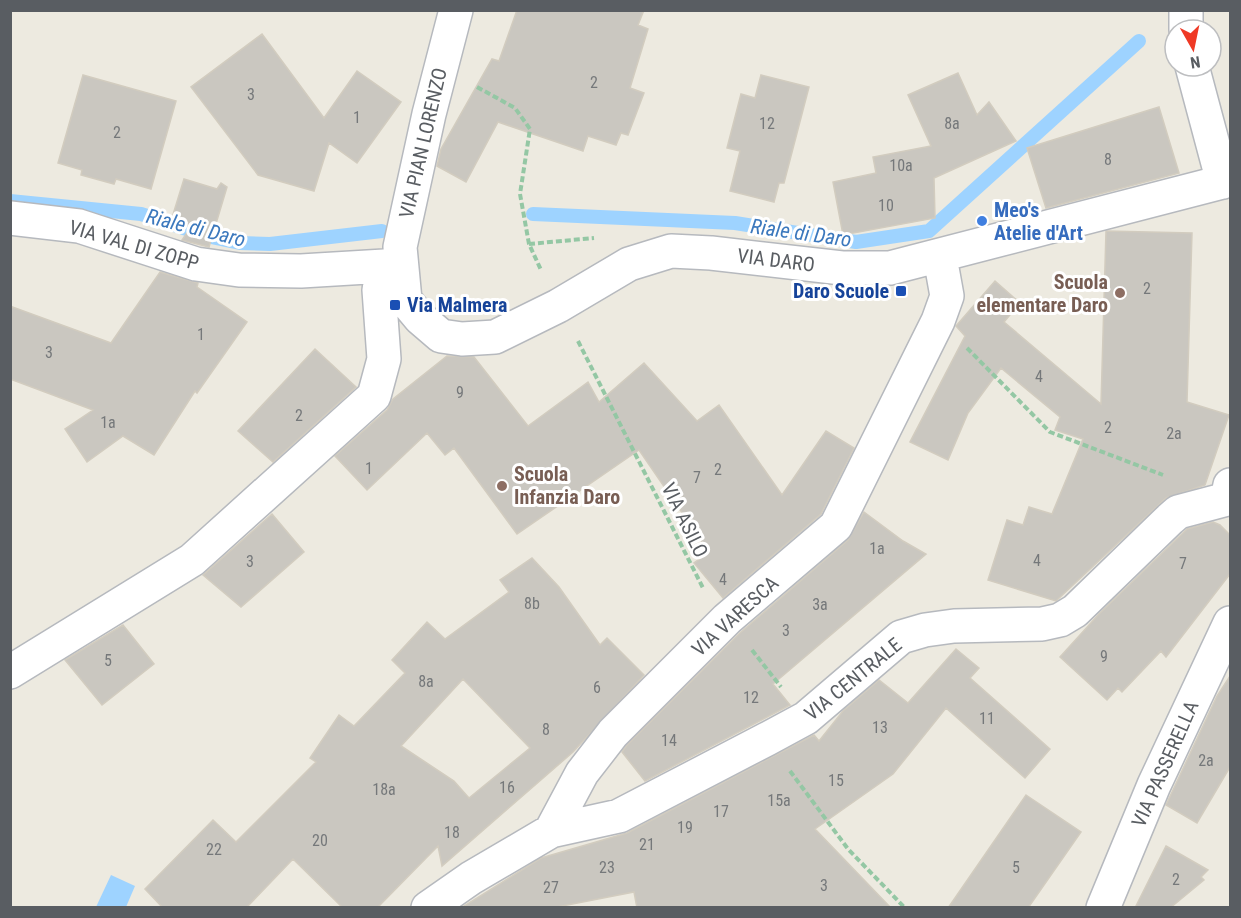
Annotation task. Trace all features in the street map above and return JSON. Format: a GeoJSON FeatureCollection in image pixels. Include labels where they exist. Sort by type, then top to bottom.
{"type":"FeatureCollection","features":[{"type":"Feature","properties":{"kind":"street","name":"VIA PIAN LORENZO"},"geometry":{"type":"LineString","coordinates":[[400,263],[408,210],[429,114],[456,10]]}},
{"type":"Feature","properties":{"kind":"street"},"geometry":{"type":"LineString","coordinates":[[1196,78],[1227,181]]}},
{"type":"Feature","properties":{"kind":"street","name":"VIA DARO"},"geometry":{"type":"LineString","coordinates":[[400,263],[405,300],[420,318],[441,336],[462,339],[495,337],[558,306],[629,264],[671,251],[711,253],[842,268],[890,268],[940,257],[1227,181]]}},
{"type":"Feature","properties":{"kind":"street","name":"VIA VAL DI ZOPP"},"geometry":{"type":"LineString","coordinates":[[10,218],[79,226],[196,264],[239,270],[301,271],[400,263]]}},
{"type":"Feature","properties":{"kind":"street","name":"VIA VARESCA"},"geometry":{"type":"LineString","coordinates":[[551,831],[582,773],[613,733],[727,619],[836,526],[938,321],[947,296],[940,257]]}},
{"type":"Feature","properties":{"kind":"street"},"geometry":{"type":"LineString","coordinates":[[10,672],[192,560],[374,396],[384,359],[379,290],[400,263]]}},
{"type":"Feature","properties":{"kind":"street","name":"VIA CENTRALE"},"geometry":{"type":"LineString","coordinates":[[551,831],[619,816],[767,740],[806,718],[901,637],[925,630],[954,626],[1042,624],[1060,620],[1075,611],[1178,512],[1229,497]]}},
{"type":"Feature","properties":{"kind":"street","name":"VIA PASSERELLA"},"geometry":{"type":"LineString","coordinates":[[1103,908],[1154,785],[1230,623]]}},
{"type":"Feature","properties":{"kind":"street"},"geometry":{"type":"LineString","coordinates":[[428,908],[471,878],[551,831]]}},
{"type":"Feature","properties":{"kind":"path"},"geometry":{"type":"LineString","coordinates":[[508,103],[515,108],[530,129],[520,194],[529,244],[535,256]]}},
{"type":"Feature","properties":{"kind":"path"},"geometry":{"type":"LineString","coordinates":[[529,244],[598,237]]}},
{"type":"Feature","properties":{"kind":"path"},"geometry":{"type":"LineString","coordinates":[[938,321],[1004,382],[1050,432],[1172,478]]}},
{"type":"Feature","properties":{"kind":"path","name":"VIA ASILO"},"geometry":{"type":"LineString","coordinates":[[577,338],[699,582],[806,718]]}},
{"type":"Feature","properties":{"kind":"path"},"geometry":{"type":"LineString","coordinates":[[767,740],[848,849],[905,908]]}},
{"type":"Feature","properties":{"kind":"water"},"geometry":{"type":"Polygon","coordinates":[[[111,875],[135,886],[126,907],[96,907],[111,875]]]}},
{"type":"Feature","properties":{"kind":"building"},"geometry":{"type":"Polygon","coordinates":[[[517,10],[644,10],[638,25],[648,29],[630,88],[644,93],[628,135],[621,133],[616,145],[588,136],[583,151],[498,122],[466,182],[437,166],[441,149],[492,59],[499,61],[517,10]]]}},
{"type":"Feature","properties":{"kind":"building"},"geometry":{"type":"Polygon","coordinates":[[[262,34],[324,118],[357,71],[401,102],[357,163],[329,143],[314,191],[258,175],[191,87],[262,34]]]}},
{"type":"Feature","properties":{"kind":"building"},"geometry":{"type":"Polygon","coordinates":[[[958,73],[977,115],[989,102],[1016,141],[934,178],[935,218],[843,235],[833,182],[876,173],[873,157],[931,146],[908,95],[958,73]]]}},
{"type":"Feature","properties":{"kind":"building"},"geometry":{"type":"Polygon","coordinates":[[[83,75],[176,101],[151,189],[116,179],[114,184],[81,175],[82,170],[58,163],[83,75]]]}},
{"type":"Feature","properties":{"kind":"building"},"geometry":{"type":"Polygon","coordinates":[[[761,75],[809,87],[784,183],[779,183],[774,202],[730,191],[740,151],[727,148],[741,94],[755,98],[761,75]]]}},
{"type":"Feature","properties":{"kind":"building"},"geometry":{"type":"Polygon","coordinates":[[[1159,107],[1179,173],[1046,208],[1027,148],[1159,107]]]}},
{"type":"Feature","properties":{"kind":"building"},"geometry":{"type":"Polygon","coordinates":[[[184,179],[217,189],[221,183],[227,187],[209,247],[182,240],[191,227],[171,221],[184,179]]]}},
{"type":"Feature","properties":{"kind":"building"},"geometry":{"type":"Polygon","coordinates":[[[1106,231],[1192,233],[1187,402],[1229,415],[1205,485],[1166,498],[1056,601],[988,580],[1007,520],[1023,525],[1029,507],[1052,514],[1083,439],[1055,430],[1060,417],[1001,368],[968,413],[948,460],[910,442],[965,336],[956,326],[995,281],[1020,303],[1004,322],[1101,404],[1106,231]]]}},
{"type":"Feature","properties":{"kind":"building"},"geometry":{"type":"Polygon","coordinates":[[[160,272],[198,283],[197,287],[247,322],[197,393],[195,391],[154,455],[123,436],[87,462],[65,429],[93,410],[10,379],[10,306],[111,343],[160,272]]]}},
{"type":"Feature","properties":{"kind":"building"},"geometry":{"type":"Polygon","coordinates":[[[315,349],[356,387],[273,462],[238,431],[315,349]]]}},
{"type":"Feature","properties":{"kind":"building"},"geometry":{"type":"Polygon","coordinates":[[[447,356],[474,357],[528,426],[588,382],[599,402],[644,363],[697,421],[719,405],[782,495],[826,431],[854,448],[821,514],[723,598],[694,563],[709,552],[639,450],[517,534],[454,448],[445,455],[427,433],[367,490],[335,456],[387,410],[393,399],[447,356]]]}},
{"type":"Feature","properties":{"kind":"building"},"geometry":{"type":"Polygon","coordinates":[[[864,512],[903,541],[926,554],[773,684],[790,705],[645,781],[622,752],[627,745],[740,633],[848,540],[864,512]]]}},
{"type":"Feature","properties":{"kind":"building"},"geometry":{"type":"Polygon","coordinates":[[[272,514],[304,552],[241,607],[203,575],[272,514]]]}},
{"type":"Feature","properties":{"kind":"building"},"geometry":{"type":"Polygon","coordinates":[[[1213,522],[1220,525],[1230,535],[1230,574],[1166,657],[1161,651],[1122,692],[1118,688],[1107,700],[1060,657],[1099,614],[1187,529],[1213,522]]]}},
{"type":"Feature","properties":{"kind":"building"},"geometry":{"type":"Polygon","coordinates":[[[532,558],[559,587],[600,645],[607,638],[644,675],[573,752],[442,866],[438,846],[377,908],[343,908],[293,859],[246,908],[163,908],[145,889],[213,820],[236,842],[316,762],[310,758],[339,715],[354,726],[405,673],[392,660],[427,622],[445,639],[509,592],[500,580],[532,558]],[[463,679],[401,746],[454,781],[469,798],[530,748],[463,679]]]}},
{"type":"Feature","properties":{"kind":"building"},"geometry":{"type":"Polygon","coordinates":[[[123,625],[154,664],[102,705],[65,660],[123,625]]]}},
{"type":"Feature","properties":{"kind":"building"},"geometry":{"type":"Polygon","coordinates":[[[956,649],[979,668],[970,678],[1050,749],[1025,778],[946,708],[893,774],[815,829],[891,908],[637,908],[634,892],[552,908],[461,908],[541,858],[627,833],[814,735],[819,741],[843,711],[879,680],[908,703],[956,649]]]}},
{"type":"Feature","properties":{"kind":"building"},"geometry":{"type":"Polygon","coordinates":[[[1230,676],[1230,767],[1197,823],[1166,805],[1217,696],[1230,676]]]}},
{"type":"Feature","properties":{"kind":"building"},"geometry":{"type":"Polygon","coordinates":[[[1026,795],[1081,832],[1028,908],[948,908],[1026,795]]]}},
{"type":"Feature","properties":{"kind":"building"},"geometry":{"type":"Polygon","coordinates":[[[1166,846],[1208,870],[1201,877],[1204,880],[1170,908],[1135,908],[1166,846]]]}},
{"type":"Feature","properties":{"kind":"waterway","name":"Riale di Daro"},"geometry":{"type":"LineString","coordinates":[[533,214],[735,223],[856,242],[929,231],[1139,41]]}},
{"type":"Feature","properties":{"kind":"waterway","name":"Riale di Daro"},"geometry":{"type":"LineString","coordinates":[[10,201],[141,214],[211,237],[240,243],[270,244],[382,231]]}},
{"type":"Feature","properties":{"kind":"place","name":"Meo's Atelie d'Art"},"geometry":{"type":"Point","coordinates":[982,221]}},
{"type":"Feature","properties":{"kind":"place","name":"Daro Scuole"},"geometry":{"type":"Point","coordinates":[901,291]}},
{"type":"Feature","properties":{"kind":"place","name":"Scuola elementare Daro"},"geometry":{"type":"Point","coordinates":[1120,293]}},
{"type":"Feature","properties":{"kind":"place","name":"Via Malmera"},"geometry":{"type":"Point","coordinates":[395,305]}},
{"type":"Feature","properties":{"kind":"place","name":"Scuola Infanzia Daro"},"geometry":{"type":"Point","coordinates":[502,486]}}]}
